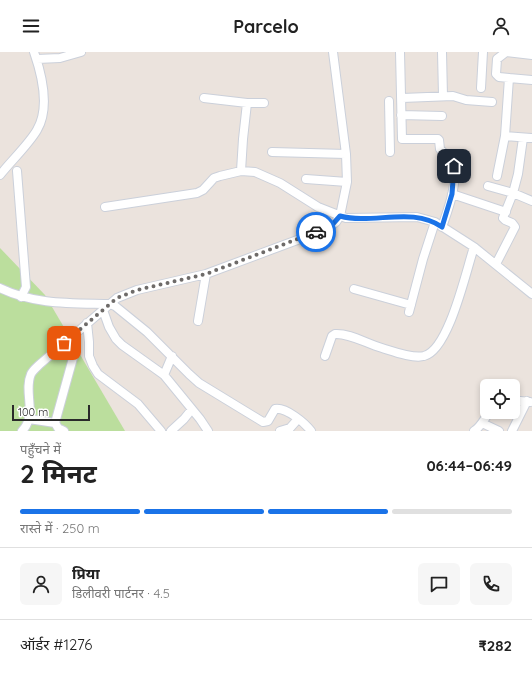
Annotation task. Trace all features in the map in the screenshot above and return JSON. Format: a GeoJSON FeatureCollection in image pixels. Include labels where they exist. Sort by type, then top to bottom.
{"type":"FeatureCollection","features":[{"type":"Feature","properties":{"kind":"street"},"geometry":{"type":"LineString","coordinates":[[0,175],[37,130],[42,116],[44,103],[35,56],[60,58],[81,52]]}},
{"type":"Feature","properties":{"kind":"street"},"geometry":{"type":"LineString","coordinates":[[22,431],[29,419],[29,383],[31,374],[40,364],[117,298],[137,290],[206,274],[331,226],[340,216],[347,182],[346,154],[333,52]]}},
{"type":"Feature","properties":{"kind":"street"},"geometry":{"type":"LineString","coordinates":[[400,52],[402,98],[401,136]]}},
{"type":"Feature","properties":{"kind":"street"},"geometry":{"type":"LineString","coordinates":[[442,52],[443,96]]}},
{"type":"Feature","properties":{"kind":"street"},"geometry":{"type":"LineString","coordinates":[[481,88],[483,52]]}},
{"type":"Feature","properties":{"kind":"street"},"geometry":{"type":"LineString","coordinates":[[532,55],[506,52],[499,56],[496,61],[497,76],[532,80]]}},
{"type":"Feature","properties":{"kind":"street"},"geometry":{"type":"LineString","coordinates":[[482,64],[496,64]]}},
{"type":"Feature","properties":{"kind":"street"},"geometry":{"type":"LineString","coordinates":[[497,176],[505,136],[509,78]]}},
{"type":"Feature","properties":{"kind":"street"},"geometry":{"type":"LineString","coordinates":[[402,98],[453,96],[466,100],[492,102]]}},
{"type":"Feature","properties":{"kind":"street"},"geometry":{"type":"LineString","coordinates":[[204,98],[247,103],[264,102]]}},
{"type":"Feature","properties":{"kind":"street"},"geometry":{"type":"LineString","coordinates":[[389,101],[390,152]]}},
{"type":"Feature","properties":{"kind":"street"},"geometry":{"type":"LineString","coordinates":[[241,171],[247,103]]}},
{"type":"Feature","properties":{"kind":"street"},"geometry":{"type":"LineString","coordinates":[[401,115],[442,116]]}},
{"type":"Feature","properties":{"kind":"street"},"geometry":{"type":"LineString","coordinates":[[389,136],[401,136],[402,139],[435,138],[439,140],[440,149],[453,162],[454,174],[452,194],[442,227]]}},
{"type":"Feature","properties":{"kind":"street"},"geometry":{"type":"LineString","coordinates":[[496,264],[514,227],[512,222],[503,218],[513,193],[527,138],[505,136]]}},
{"type":"Feature","properties":{"kind":"street"},"geometry":{"type":"LineString","coordinates":[[272,152],[346,154]]}},
{"type":"Feature","properties":{"kind":"street"},"geometry":{"type":"LineString","coordinates":[[17,171],[26,287],[21,297]]}},
{"type":"Feature","properties":{"kind":"street"},"geometry":{"type":"LineString","coordinates":[[105,207],[197,193],[203,190],[214,178],[241,171],[255,172],[280,183],[318,207],[340,216],[352,218],[417,217],[435,222],[496,264],[532,294]]}},
{"type":"Feature","properties":{"kind":"street"},"geometry":{"type":"LineString","coordinates":[[306,179],[347,182]]}},
{"type":"Feature","properties":{"kind":"street"},"geometry":{"type":"LineString","coordinates":[[488,186],[513,193],[532,201]]}},
{"type":"Feature","properties":{"kind":"street"},"geometry":{"type":"LineString","coordinates":[[452,194],[506,212]]}},
{"type":"Feature","properties":{"kind":"street"},"geometry":{"type":"LineString","coordinates":[[354,289],[410,309],[435,222]]}},
{"type":"Feature","properties":{"kind":"street"},"geometry":{"type":"LineString","coordinates":[[325,356],[332,336],[335,334],[348,336],[380,347],[417,357],[432,353],[437,348],[450,324],[474,248]]}},
{"type":"Feature","properties":{"kind":"street"},"geometry":{"type":"LineString","coordinates":[[198,322],[206,274]]}},
{"type":"Feature","properties":{"kind":"street"},"geometry":{"type":"LineString","coordinates":[[0,288],[21,297],[33,300],[110,304],[118,308],[147,332],[199,383],[263,422],[268,421],[273,410],[278,408],[298,419],[311,431]]}},
{"type":"Feature","properties":{"kind":"street"},"geometry":{"type":"LineString","coordinates":[[103,310],[109,327],[116,339],[164,375],[192,408],[208,431]]}},
{"type":"Feature","properties":{"kind":"street"},"geometry":{"type":"LineString","coordinates":[[87,323],[90,342],[89,356],[92,366],[98,374],[138,404],[161,431]]}},
{"type":"Feature","properties":{"kind":"street"},"geometry":{"type":"LineString","coordinates":[[64,431],[58,428],[55,423],[72,358],[76,333]]}},
{"type":"Feature","properties":{"kind":"street"},"geometry":{"type":"LineString","coordinates":[[164,375],[172,356]]}},
{"type":"Feature","properties":{"kind":"street"},"geometry":{"type":"LineString","coordinates":[[512,431],[529,401]]}},
{"type":"Feature","properties":{"kind":"street"},"geometry":{"type":"LineString","coordinates":[[171,431],[184,419],[192,408]]}},
{"type":"Feature","properties":{"kind":"street"},"geometry":{"type":"LineString","coordinates":[[29,419],[55,423]]}},
{"type":"Feature","properties":{"kind":"street"},"geometry":{"type":"LineString","coordinates":[[280,431],[290,428],[298,419]]}},
{"type":"Feature","properties":{"kind":"street"},"geometry":{"type":"LineString","coordinates":[[474,431],[484,419]]}},
{"type":"Feature","properties":{"kind":"street"},"geometry":{"type":"LineString","coordinates":[[482,423],[499,431]]}},
{"type":"Feature","properties":{"kind":"green space"},"geometry":{"type":"Polygon","coordinates":[[[0,248],[45,295],[125,431],[0,431],[0,248]]]}},
{"type":"Feature","properties":{"kind":"way so far"},"geometry":{"type":"LineString","coordinates":[[64,343],[117,298],[137,290],[206,274],[316,232]]}},
{"type":"Feature","properties":{"kind":"route"},"geometry":{"type":"LineString","coordinates":[[316,232],[331,226],[340,216],[346,218],[417,217],[435,222],[442,227],[451,201],[454,166]]}}]}
